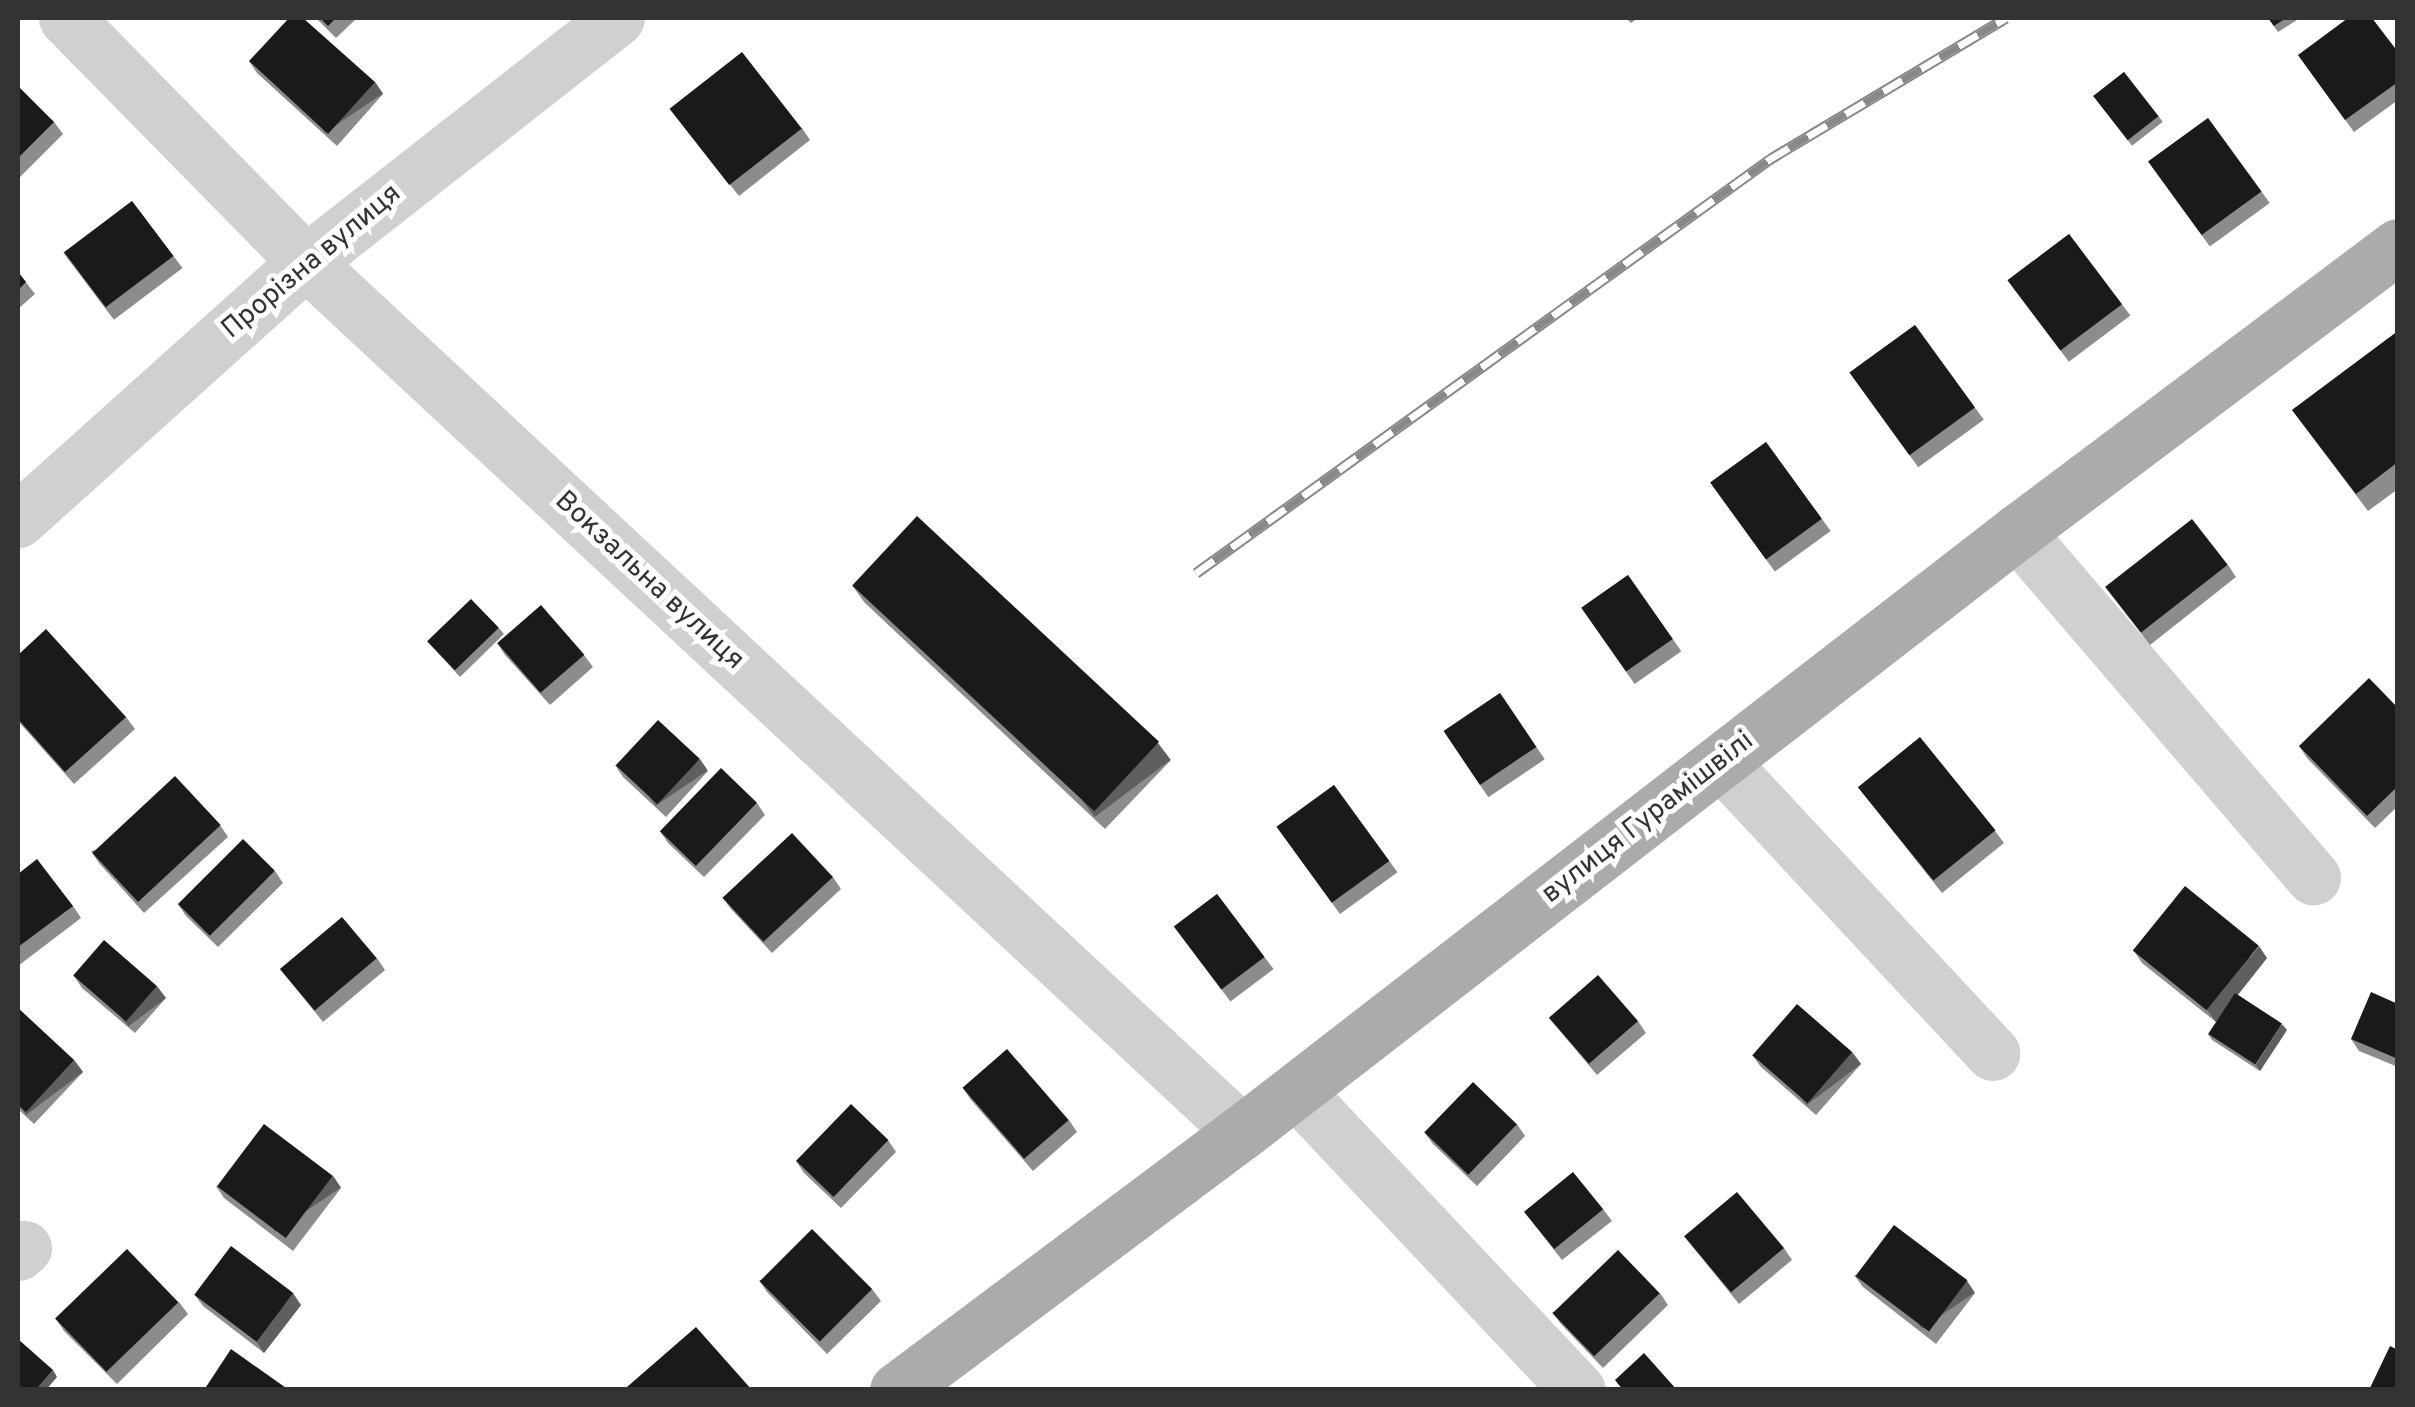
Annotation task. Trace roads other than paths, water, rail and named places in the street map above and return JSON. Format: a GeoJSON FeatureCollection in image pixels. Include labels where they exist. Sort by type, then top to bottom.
{"type":"FeatureCollection","features":[{"type":"Feature","properties":{"kind":"main road","name":"вулиця Гурамішвілі"},"geometry":{"type":"LineString","coordinates":[[897,1390],[1296,1091],[2016,532],[2398,246]]}},
{"type":"Feature","properties":{"kind":"street","name":"Вокзальна вулиця"},"geometry":{"type":"LineString","coordinates":[[66,18],[306,262],[1242,1132]]}},
{"type":"Feature","properties":{"kind":"street","name":"Прорізна вулиця"},"geometry":{"type":"LineString","coordinates":[[18,520],[306,262],[617,18]]}},
{"type":"Feature","properties":{"kind":"street"},"geometry":{"type":"LineString","coordinates":[[2016,532],[2313,878]]}},
{"type":"Feature","properties":{"kind":"street"},"geometry":{"type":"LineString","coordinates":[[1720,762],[1992,1054]]}},
{"type":"Feature","properties":{"kind":"street"},"geometry":{"type":"LineString","coordinates":[[1296,1091],[1578,1390]]}},
{"type":"Feature","properties":{"kind":"railway"},"geometry":{"type":"LineString","coordinates":[[1196,573],[1770,159],[2006,18]]}}]}
